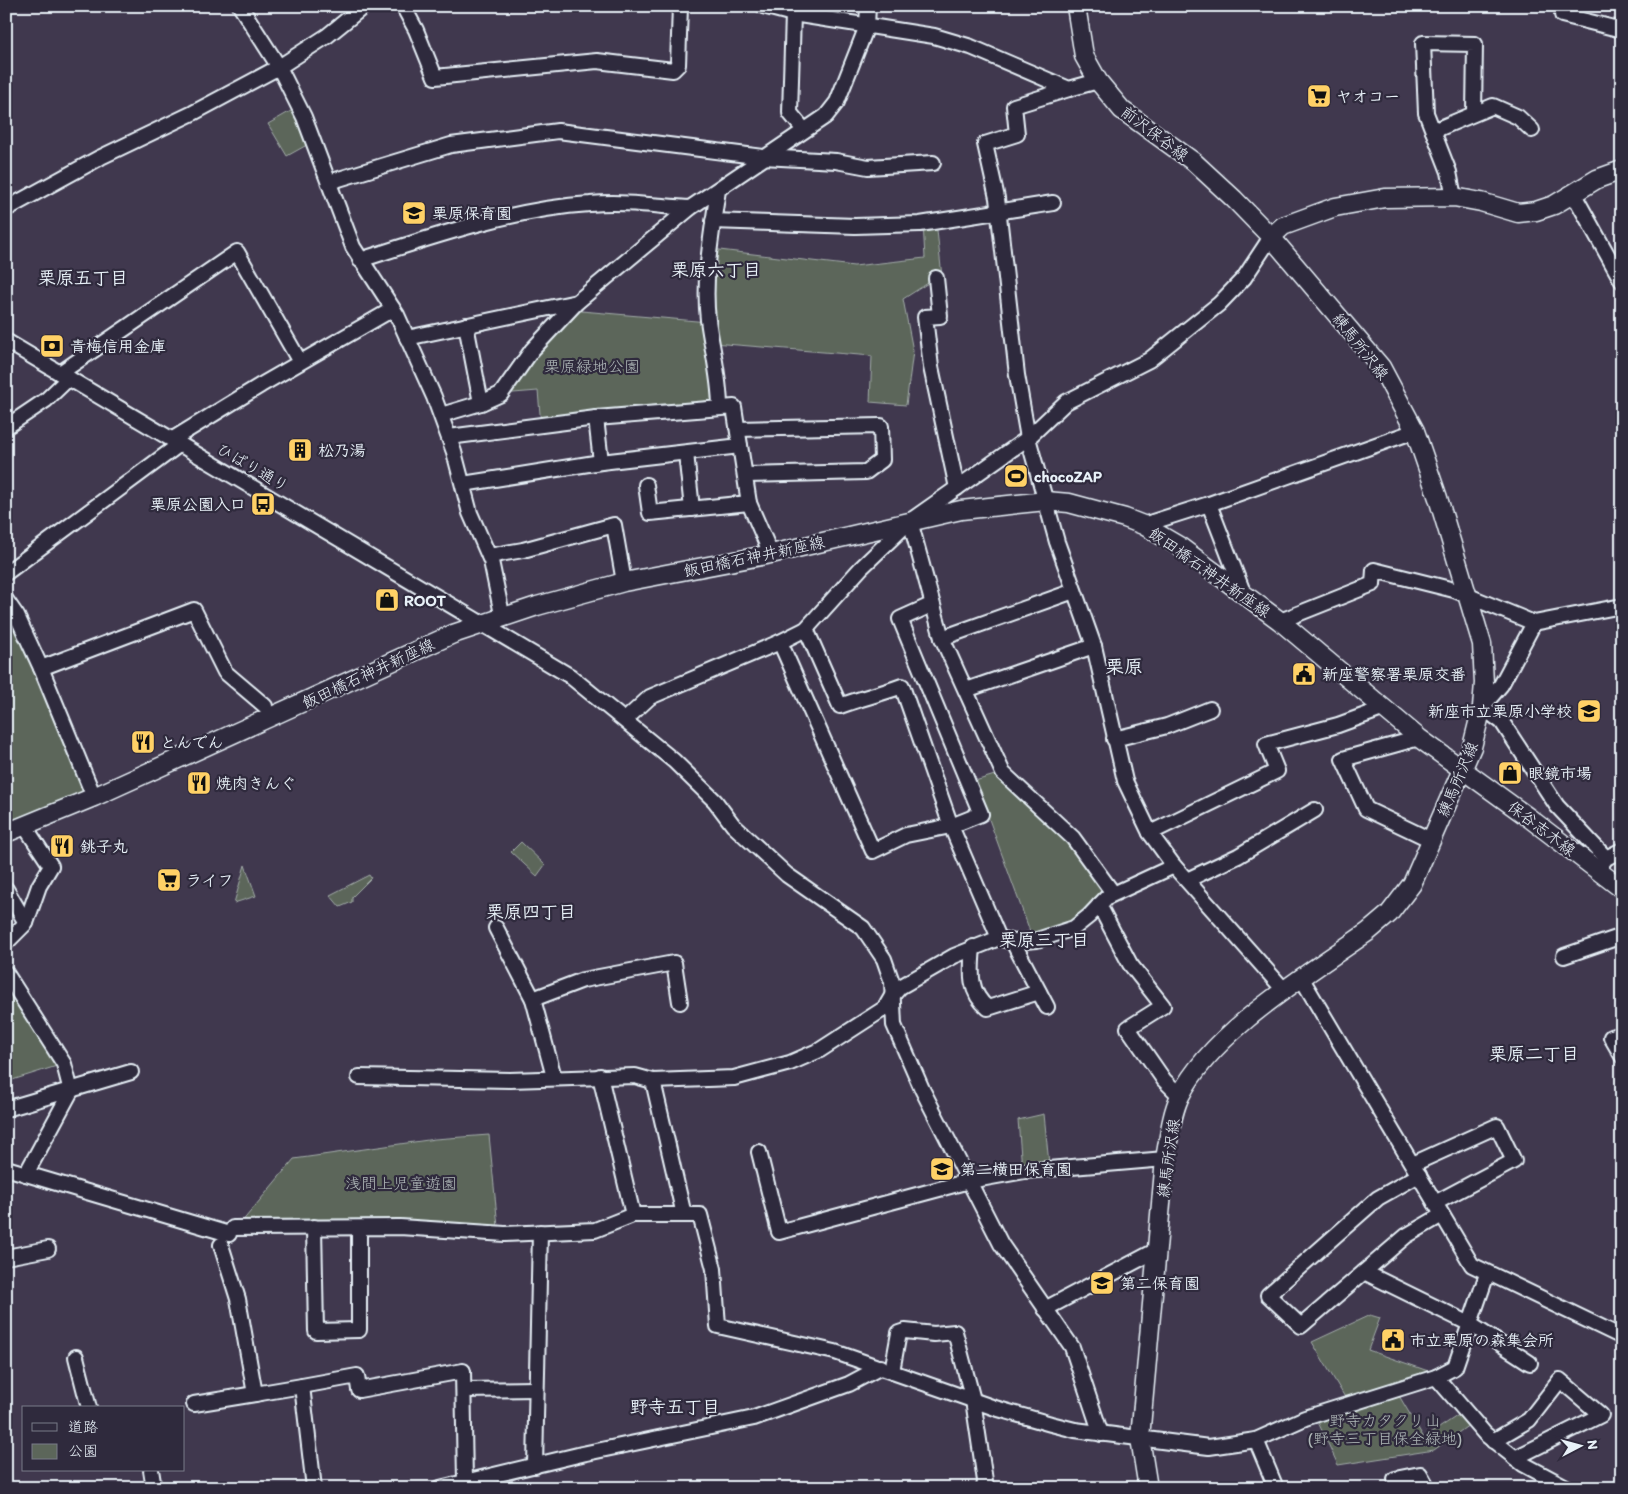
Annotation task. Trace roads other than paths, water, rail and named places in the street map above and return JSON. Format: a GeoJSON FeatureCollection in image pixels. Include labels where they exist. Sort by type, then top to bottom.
{"type":"FeatureCollection","features":[{"type":"Feature","properties":{"kind":"main road","name":"前沢保谷線"},"geometry":{"type":"LineString","coordinates":[[1076,6],[1084,56],[1098,81],[1122,110],[1194,162],[1272,238]]}},
{"type":"Feature","properties":{"kind":"main road"},"geometry":{"type":"LineString","coordinates":[[1272,238],[1283,226],[1335,207],[1384,198],[1454,197],[1481,202],[1518,213],[1536,211],[1554,205],[1597,179],[1622,171]]}},
{"type":"Feature","properties":{"kind":"main road","name":"練馬所沢線"},"geometry":{"type":"LineString","coordinates":[[1148,1488],[1140,1438],[1165,1159],[1172,1116],[1180,1096],[1214,1049],[1236,1028],[1369,931],[1388,914],[1412,884],[1478,729],[1482,707],[1484,684],[1482,644],[1469,597],[1415,431],[1381,367],[1272,238]]}},
{"type":"Feature","properties":{"kind":"main road","name":"飯田橋石神井新座線"},"geometry":{"type":"LineString","coordinates":[[6,833],[94,797],[453,634],[481,624],[503,619],[564,598],[624,582],[771,554],[961,510],[1046,501],[1094,508],[1143,525],[1186,551],[1280,621],[1382,709],[1462,769]]}},
{"type":"Feature","properties":{"kind":"main road","name":"保谷志木線"},"geometry":{"type":"LineString","coordinates":[[1462,769],[1602,864],[1622,889]]}},
{"type":"Feature","properties":{"kind":"street"},"geometry":{"type":"LineString","coordinates":[[240,6],[279,67],[313,137],[335,202],[360,260],[393,309],[408,338],[449,437],[470,514],[489,556],[503,619]]}},
{"type":"Feature","properties":{"kind":"street"},"geometry":{"type":"LineString","coordinates":[[6,209],[101,156],[193,113],[279,67],[327,36],[364,6]]}},
{"type":"Feature","properties":{"kind":"street"},"geometry":{"type":"LineString","coordinates":[[403,6],[416,30],[435,77],[597,61],[673,70],[678,65],[680,6]]}},
{"type":"Feature","properties":{"kind":"street"},"geometry":{"type":"LineString","coordinates":[[763,6],[793,14],[934,36],[962,44],[1069,89]]}},
{"type":"Feature","properties":{"kind":"street"},"geometry":{"type":"LineString","coordinates":[[441,415],[481,403],[501,394],[532,350],[577,302],[690,208],[826,116],[837,102],[867,26],[868,6]]}},
{"type":"Feature","properties":{"kind":"street"},"geometry":{"type":"LineString","coordinates":[[1564,6],[1562,15],[1622,30]]}},
{"type":"Feature","properties":{"kind":"street"},"geometry":{"type":"LineString","coordinates":[[793,14],[790,114],[804,130]]}},
{"type":"Feature","properties":{"kind":"street"},"geometry":{"type":"LineString","coordinates":[[1454,197],[1449,172],[1426,113],[1423,43],[1475,44],[1474,113]]}},
{"type":"Feature","properties":{"kind":"street"},"geometry":{"type":"LineString","coordinates":[[1098,81],[1014,106],[1017,134],[985,144],[999,212],[1016,375],[1028,438],[1074,591],[1094,646],[1125,781],[1150,833],[1174,866],[1285,991]]}},
{"type":"Feature","properties":{"kind":"street"},"geometry":{"type":"LineString","coordinates":[[1433,131],[1493,106],[1518,117],[1532,130]]}},
{"type":"Feature","properties":{"kind":"street"},"geometry":{"type":"LineString","coordinates":[[329,182],[451,145],[558,131],[763,157],[836,161],[868,168],[933,163]]}},
{"type":"Feature","properties":{"kind":"street"},"geometry":{"type":"LineString","coordinates":[[718,190],[709,263],[708,312],[720,384],[720,408]]}},
{"type":"Feature","properties":{"kind":"street"},"geometry":{"type":"LineString","coordinates":[[1573,193],[1622,281]]}},
{"type":"Feature","properties":{"kind":"street"},"geometry":{"type":"LineString","coordinates":[[360,260],[450,231],[532,212],[590,204],[631,203],[690,208]]}},
{"type":"Feature","properties":{"kind":"street"},"geometry":{"type":"LineString","coordinates":[[713,221],[864,226],[920,224],[1053,203]]}},
{"type":"Feature","properties":{"kind":"street"},"geometry":{"type":"LineString","coordinates":[[626,720],[650,697],[780,642],[806,629],[861,568],[910,521],[1028,438],[1066,402],[1149,360],[1219,304],[1244,278],[1272,238]]}},
{"type":"Feature","properties":{"kind":"street"},"geometry":{"type":"LineString","coordinates":[[6,426],[46,400],[64,375],[237,252],[300,362]]}},
{"type":"Feature","properties":{"kind":"street"},"geometry":{"type":"LineString","coordinates":[[936,278],[940,316],[925,317],[932,367],[957,488]]}},
{"type":"Feature","properties":{"kind":"street"},"geometry":{"type":"LineString","coordinates":[[408,338],[577,302]]}},
{"type":"Feature","properties":{"kind":"street"},"geometry":{"type":"LineString","coordinates":[[6,573],[177,442],[300,362],[393,309]]}},
{"type":"Feature","properties":{"kind":"street"},"geometry":{"type":"LineString","coordinates":[[466,325],[481,403]]}},
{"type":"Feature","properties":{"kind":"street","name":"ひばり通り"},"geometry":{"type":"LineString","coordinates":[[6,341],[570,676],[674,761],[715,801],[734,825],[787,875],[863,928],[884,959],[892,982],[894,1025],[922,1089],[1001,1244],[1072,1347],[1101,1434]]}},
{"type":"Feature","properties":{"kind":"street"},"geometry":{"type":"LineString","coordinates":[[449,437],[596,418],[734,408],[749,503],[771,554]]}},
{"type":"Feature","properties":{"kind":"street"},"geometry":{"type":"LineString","coordinates":[[596,418],[601,462]]}},
{"type":"Feature","properties":{"kind":"street"},"geometry":{"type":"LineString","coordinates":[[738,429],[881,426],[882,460],[866,472],[745,475]]}},
{"type":"Feature","properties":{"kind":"street"},"geometry":{"type":"LineString","coordinates":[[1143,525],[1210,504],[1415,431]]}},
{"type":"Feature","properties":{"kind":"street"},"geometry":{"type":"LineString","coordinates":[[463,484],[601,462],[686,454],[740,446]]}},
{"type":"Feature","properties":{"kind":"street"},"geometry":{"type":"LineString","coordinates":[[686,454],[692,509]]}},
{"type":"Feature","properties":{"kind":"street"},"geometry":{"type":"LineString","coordinates":[[646,485],[650,513],[749,503]]}},
{"type":"Feature","properties":{"kind":"street"},"geometry":{"type":"LineString","coordinates":[[1210,504],[1243,592]]}},
{"type":"Feature","properties":{"kind":"street"},"geometry":{"type":"LineString","coordinates":[[910,521],[931,605],[942,638],[1003,773],[1073,838],[1113,893]]}},
{"type":"Feature","properties":{"kind":"street"},"geometry":{"type":"LineString","coordinates":[[489,556],[522,550],[614,525],[624,582]]}},
{"type":"Feature","properties":{"kind":"street"},"geometry":{"type":"LineString","coordinates":[[1280,621],[1373,584],[1374,570],[1454,590],[1534,623],[1622,606]]}},
{"type":"Feature","properties":{"kind":"street"},"geometry":{"type":"LineString","coordinates":[[942,638],[1074,591]]}},
{"type":"Feature","properties":{"kind":"street"},"geometry":{"type":"LineString","coordinates":[[6,600],[16,616],[41,668],[94,797]]}},
{"type":"Feature","properties":{"kind":"street"},"geometry":{"type":"LineString","coordinates":[[780,642],[873,851],[912,833],[951,826],[981,814],[900,619],[931,605]]}},
{"type":"Feature","properties":{"kind":"street"},"geometry":{"type":"LineString","coordinates":[[41,668],[194,610],[225,672],[265,706]]}},
{"type":"Feature","properties":{"kind":"street"},"geometry":{"type":"LineString","coordinates":[[1534,623],[1501,684],[1482,707],[1502,722],[1557,806],[1602,864],[1622,850]]}},
{"type":"Feature","properties":{"kind":"street"},"geometry":{"type":"LineString","coordinates":[[806,629],[840,706],[860,698],[877,696],[902,686],[951,826],[999,938]]}},
{"type":"Feature","properties":{"kind":"street"},"geometry":{"type":"LineString","coordinates":[[966,690],[1094,646]]}},
{"type":"Feature","properties":{"kind":"street"},"geometry":{"type":"LineString","coordinates":[[1114,739],[1167,726],[1210,709]]}},
{"type":"Feature","properties":{"kind":"street"},"geometry":{"type":"LineString","coordinates":[[1150,833],[1277,771],[1266,744],[1338,725],[1382,709]]}},
{"type":"Feature","properties":{"kind":"street"},"geometry":{"type":"LineString","coordinates":[[1419,738],[1342,759],[1366,809],[1431,840]]}},
{"type":"Feature","properties":{"kind":"street"},"geometry":{"type":"LineString","coordinates":[[1187,880],[1238,856],[1316,810]]}},
{"type":"Feature","properties":{"kind":"street"},"geometry":{"type":"LineString","coordinates":[[6,943],[26,923],[39,886],[51,866],[24,825]]}},
{"type":"Feature","properties":{"kind":"street"},"geometry":{"type":"LineString","coordinates":[[359,1077],[510,1080],[554,1077],[635,1076],[653,1081],[734,1078],[790,1063],[820,1050],[885,1008],[892,996],[900,988],[973,947],[999,938],[1013,942],[1037,940],[1074,928],[1113,893],[1174,866]]}},
{"type":"Feature","properties":{"kind":"street"},"geometry":{"type":"LineString","coordinates":[[6,889],[26,923]]}},
{"type":"Feature","properties":{"kind":"street"},"geometry":{"type":"LineString","coordinates":[[1099,905],[1130,964],[1163,1006],[1128,1028],[1164,1080],[1180,1096]]}},
{"type":"Feature","properties":{"kind":"street"},"geometry":{"type":"LineString","coordinates":[[496,928],[533,999],[554,1077]]}},
{"type":"Feature","properties":{"kind":"street"},"geometry":{"type":"LineString","coordinates":[[1564,956],[1622,936]]}},
{"type":"Feature","properties":{"kind":"street"},"geometry":{"type":"LineString","coordinates":[[1013,942],[1047,1007]]}},
{"type":"Feature","properties":{"kind":"street"},"geometry":{"type":"LineString","coordinates":[[973,947],[970,976],[980,1002],[988,1008],[1039,992]]}},
{"type":"Feature","properties":{"kind":"street"},"geometry":{"type":"LineString","coordinates":[[533,999],[583,980],[674,963],[680,1002]]}},
{"type":"Feature","properties":{"kind":"street"},"geometry":{"type":"LineString","coordinates":[[6,973],[64,1064],[70,1091],[26,1174]]}},
{"type":"Feature","properties":{"kind":"street"},"geometry":{"type":"LineString","coordinates":[[1302,979],[1472,1265],[1487,1274],[1622,1337]]}},
{"type":"Feature","properties":{"kind":"street"},"geometry":{"type":"LineString","coordinates":[[1622,1034],[1611,1037],[1622,1056]]}},
{"type":"Feature","properties":{"kind":"street"},"geometry":{"type":"LineString","coordinates":[[6,1109],[131,1072]]}},
{"type":"Feature","properties":{"kind":"street"},"geometry":{"type":"LineString","coordinates":[[600,1076],[633,1215]]}},
{"type":"Feature","properties":{"kind":"street"},"geometry":{"type":"LineString","coordinates":[[653,1081],[684,1215]]}},
{"type":"Feature","properties":{"kind":"street"},"geometry":{"type":"LineString","coordinates":[[1497,1126],[1514,1161],[1438,1209],[1301,1326],[1268,1295],[1378,1198],[1416,1170],[1497,1126]]}},
{"type":"Feature","properties":{"kind":"street"},"geometry":{"type":"LineString","coordinates":[[759,1152],[779,1232],[969,1181],[1025,1171],[1165,1159]]}},
{"type":"Feature","properties":{"kind":"street"},"geometry":{"type":"LineString","coordinates":[[6,1168],[228,1236],[314,1227],[359,1229],[400,1227],[505,1234],[595,1230],[633,1215],[700,1215],[714,1269],[718,1326],[835,1352],[973,1400],[1051,1424],[1101,1434],[1208,1447],[1256,1440],[1305,1418],[1436,1377],[1455,1367],[1487,1274]]}},
{"type":"Feature","properties":{"kind":"street"},"geometry":{"type":"LineString","coordinates":[[314,1227],[316,1331],[359,1330],[359,1229]]}},
{"type":"Feature","properties":{"kind":"street"},"geometry":{"type":"LineString","coordinates":[[535,1466],[535,1389],[540,1232]]}},
{"type":"Feature","properties":{"kind":"street"},"geometry":{"type":"LineString","coordinates":[[228,1236],[255,1394]]}},
{"type":"Feature","properties":{"kind":"street"},"geometry":{"type":"LineString","coordinates":[[6,1257],[48,1249]]}},
{"type":"Feature","properties":{"kind":"street"},"geometry":{"type":"LineString","coordinates":[[1045,1309],[1156,1250]]}},
{"type":"Feature","properties":{"kind":"street"},"geometry":{"type":"LineString","coordinates":[[1364,1272],[1470,1324],[1530,1363]]}},
{"type":"Feature","properties":{"kind":"street"},"geometry":{"type":"LineString","coordinates":[[887,1370],[899,1333],[905,1331],[934,1334],[955,1332],[973,1400],[985,1481],[984,1488]]}},
{"type":"Feature","properties":{"kind":"street"},"geometry":{"type":"LineString","coordinates":[[76,1357],[88,1406]]}},
{"type":"Feature","properties":{"kind":"street"},"geometry":{"type":"LineString","coordinates":[[440,1488],[582,1454],[754,1418],[887,1370]]}},
{"type":"Feature","properties":{"kind":"street"},"geometry":{"type":"LineString","coordinates":[[194,1404],[357,1376],[359,1390],[463,1371],[465,1481]]}},
{"type":"Feature","properties":{"kind":"street"},"geometry":{"type":"LineString","coordinates":[[1436,1377],[1484,1434],[1515,1458],[1568,1488]]}},
{"type":"Feature","properties":{"kind":"street"},"geometry":{"type":"LineString","coordinates":[[1493,1441],[1529,1420],[1560,1380],[1602,1415],[1515,1458]]}},
{"type":"Feature","properties":{"kind":"street"},"geometry":{"type":"LineString","coordinates":[[302,1386],[314,1488]]}},
{"type":"Feature","properties":{"kind":"street"},"geometry":{"type":"LineString","coordinates":[[464,1390],[535,1389]]}},
{"type":"Feature","properties":{"kind":"street"},"geometry":{"type":"LineString","coordinates":[[1256,1440],[1276,1488]]}},
{"type":"Feature","properties":{"kind":"street"},"geometry":{"type":"LineString","coordinates":[[151,1472],[154,1488]]}},
{"type":"Feature","properties":{"kind":"street"},"geometry":{"type":"LineString","coordinates":[[1400,1488],[1395,1479],[1420,1474],[1428,1488]]}},
{"type":"Feature","properties":{"kind":"place","name":"ヤオコー"},"geometry":{"type":"Point","coordinates":[1319,96]}},
{"type":"Feature","properties":{"kind":"place","name":"栗原保育園"},"geometry":{"type":"Point","coordinates":[414,213]}},
{"type":"Feature","properties":{"kind":"place","name":"青梅信用金庫"},"geometry":{"type":"Point","coordinates":[52,346]}},
{"type":"Feature","properties":{"kind":"place","name":"松乃湯"},"geometry":{"type":"Point","coordinates":[300,450]}},
{"type":"Feature","properties":{"kind":"place","name":"chocoZAP"},"geometry":{"type":"Point","coordinates":[1016,476]}},
{"type":"Feature","properties":{"kind":"place","name":"栗原公園入口"},"geometry":{"type":"Point","coordinates":[263,504]}},
{"type":"Feature","properties":{"kind":"place","name":"ROOT"},"geometry":{"type":"Point","coordinates":[387,600]}},
{"type":"Feature","properties":{"kind":"place","name":"新座警察署栗原交番"},"geometry":{"type":"Point","coordinates":[1304,674]}},
{"type":"Feature","properties":{"kind":"place","name":"新座市立栗原小学校"},"geometry":{"type":"Point","coordinates":[1589,711]}},
{"type":"Feature","properties":{"kind":"place","name":"とんでん"},"geometry":{"type":"Point","coordinates":[143,742]}},
{"type":"Feature","properties":{"kind":"place","name":"眼鏡市場"},"geometry":{"type":"Point","coordinates":[1510,773]}},
{"type":"Feature","properties":{"kind":"place","name":"焼肉きんぐ"},"geometry":{"type":"Point","coordinates":[199,783]}},
{"type":"Feature","properties":{"kind":"place","name":"銚子丸"},"geometry":{"type":"Point","coordinates":[62,846]}},
{"type":"Feature","properties":{"kind":"place","name":"ライフ"},"geometry":{"type":"Point","coordinates":[169,880]}},
{"type":"Feature","properties":{"kind":"place","name":"第二横田保育園"},"geometry":{"type":"Point","coordinates":[942,1169]}},
{"type":"Feature","properties":{"kind":"place","name":"第二保育園"},"geometry":{"type":"Point","coordinates":[1102,1283]}},
{"type":"Feature","properties":{"kind":"place","name":"市立栗原の森集会所"},"geometry":{"type":"Point","coordinates":[1393,1340]}},
{"type":"Feature","properties":{"kind":"district","name":"栗原六丁目"},"geometry":{"type":"Point","coordinates":[716,270]}},
{"type":"Feature","properties":{"kind":"district","name":"栗原五丁目"},"geometry":{"type":"Point","coordinates":[83,278]}},
{"type":"Feature","properties":{"kind":"district","name":"栗原"},"geometry":{"type":"Point","coordinates":[1124,666]}},
{"type":"Feature","properties":{"kind":"district","name":"栗原四丁目"},"geometry":{"type":"Point","coordinates":[531,912]}},
{"type":"Feature","properties":{"kind":"district","name":"栗原三丁目"},"geometry":{"type":"Point","coordinates":[1044,940]}},
{"type":"Feature","properties":{"kind":"district","name":"栗原二丁目"},"geometry":{"type":"Point","coordinates":[1534,1054]}},
{"type":"Feature","properties":{"kind":"district","name":"野寺五丁目"},"geometry":{"type":"Point","coordinates":[675,1407]}},
{"type":"Feature","properties":{"kind":"park label","name":"栗原緑地公園"},"geometry":{"type":"Point","coordinates":[592,366]}},
{"type":"Feature","properties":{"kind":"park label","name":"浅間上児童遊園"},"geometry":{"type":"Point","coordinates":[401,1183]}},
{"type":"Feature","properties":{"kind":"park label","name":"野寺カタクリ山 (野寺三丁目保全緑地)"},"geometry":{"type":"Point","coordinates":[1385,1429]}}]}
